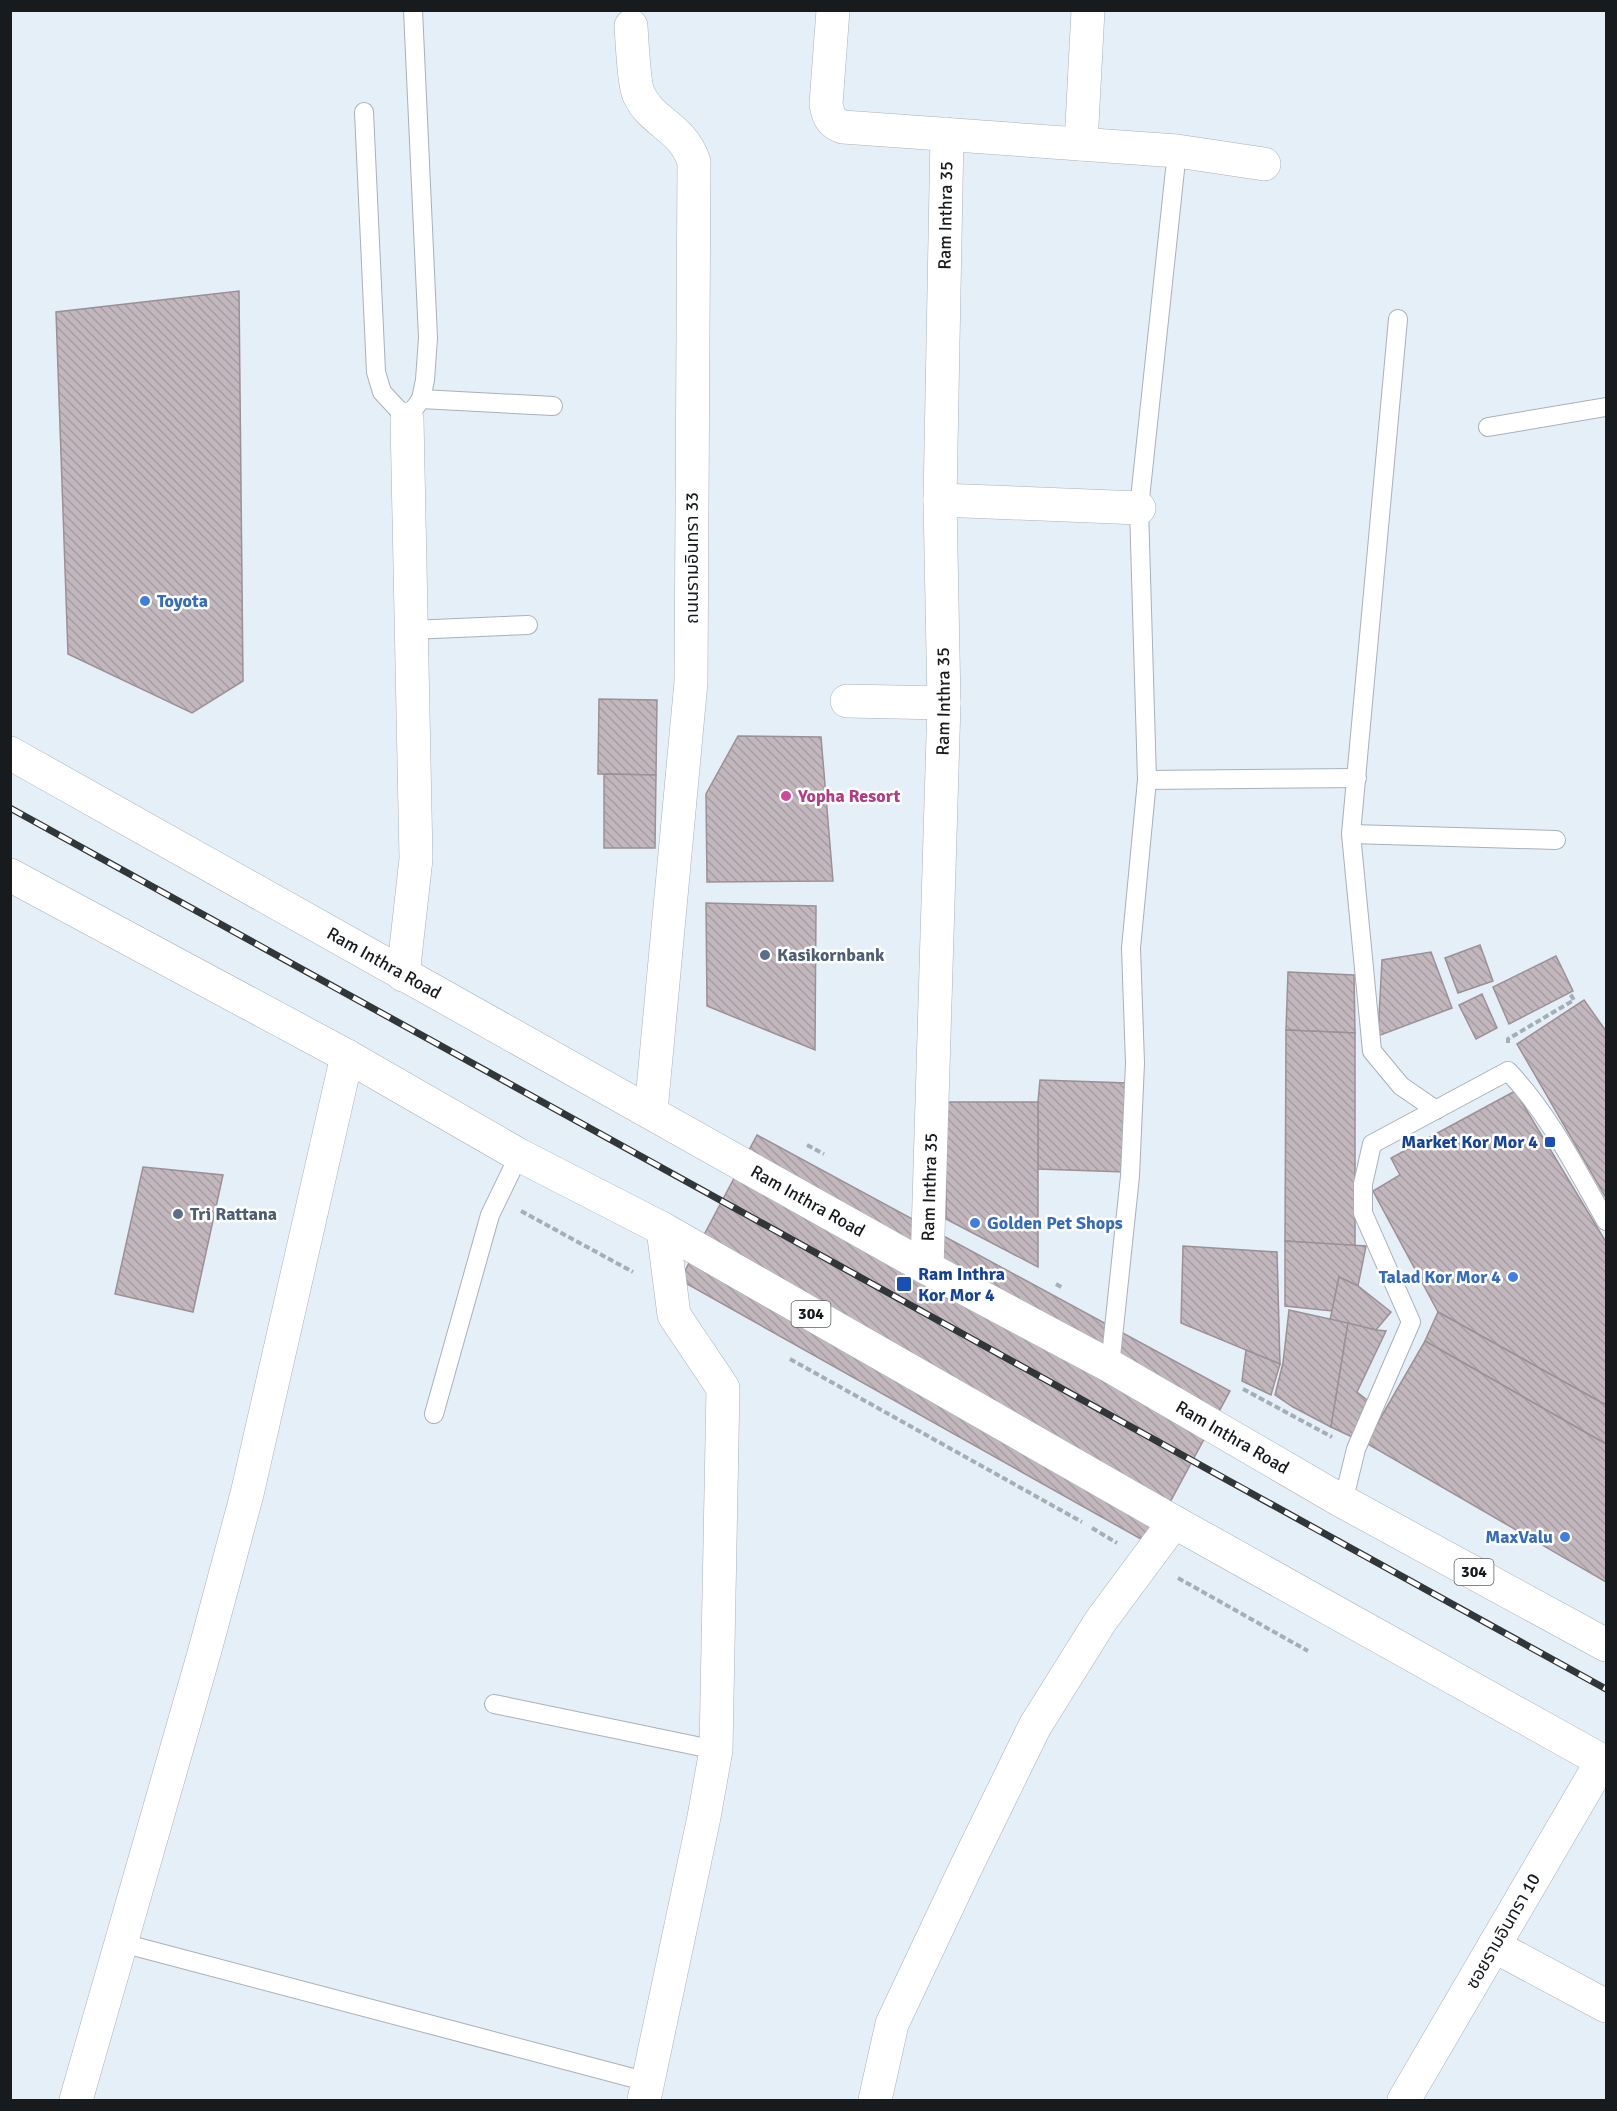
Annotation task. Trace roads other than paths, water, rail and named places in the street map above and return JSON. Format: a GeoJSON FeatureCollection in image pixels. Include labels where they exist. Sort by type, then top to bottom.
{"type":"FeatureCollection","features":[{"type":"Feature","properties":{"kind":"street"},"geometry":{"type":"LineString","coordinates":[[833,10],[826,104],[827,113],[832,122],[843,127],[1177,151],[1264,164]]}},
{"type":"Feature","properties":{"kind":"street"},"geometry":{"type":"LineString","coordinates":[[1081,144],[1089,10]]}},
{"type":"Feature","properties":{"kind":"street","name":"ถนนรามอินทรา 33"},"geometry":{"type":"LineString","coordinates":[[631,26],[638,93],[648,109],[683,139],[694,162],[691,682],[651,1111]]}},
{"type":"Feature","properties":{"kind":"street","name":"Ram Inthra 35"},"geometry":{"type":"LineString","coordinates":[[927,1268],[944,703],[940,500],[947,134]]}},
{"type":"Feature","properties":{"kind":"street"},"geometry":{"type":"LineString","coordinates":[[403,975],[416,859],[410,630],[414,409]]}},
{"type":"Feature","properties":{"kind":"street"},"geometry":{"type":"LineString","coordinates":[[940,500],[1139,508]]}},
{"type":"Feature","properties":{"kind":"street"},"geometry":{"type":"LineString","coordinates":[[848,701],[944,703]]}},
{"type":"Feature","properties":{"kind":"street","name":"Ram Inthra Road"},"geometry":{"type":"LineString","coordinates":[[10,753],[927,1268],[1110,1366],[1340,1500],[1606,1645]]}},
{"type":"Feature","properties":{"kind":"street","name":"304"},"geometry":{"type":"LineString","coordinates":[[10,875],[347,1056],[519,1155],[663,1228],[1174,1522],[1604,1762]]}},
{"type":"Feature","properties":{"kind":"street"},"geometry":{"type":"LineString","coordinates":[[76,2100],[205,1650],[260,1443],[347,1056]]}},
{"type":"Feature","properties":{"kind":"street"},"geometry":{"type":"LineString","coordinates":[[646,2091],[704,1818],[716,1750],[723,1388],[674,1315],[663,1228]]}},
{"type":"Feature","properties":{"kind":"street"},"geometry":{"type":"LineString","coordinates":[[875,2100],[892,2024],[1035,1726],[1100,1622],[1174,1522]]}},
{"type":"Feature","properties":{"kind":"street","name":"ซอยรามอินทรา 10"},"geometry":{"type":"LineString","coordinates":[[1404,2100],[1604,1762]]}},
{"type":"Feature","properties":{"kind":"street"},"geometry":{"type":"LineString","coordinates":[[1494,1946],[1606,2006]]}},
{"type":"Feature","properties":{"kind":"lane"},"geometry":{"type":"LineString","coordinates":[[413,10],[428,338],[425,380],[414,409]]}},
{"type":"Feature","properties":{"kind":"lane"},"geometry":{"type":"LineString","coordinates":[[364,112],[376,372],[382,392],[414,409],[554,406]]}},
{"type":"Feature","properties":{"kind":"lane"},"geometry":{"type":"LineString","coordinates":[[1110,1366],[1130,1176],[1136,1063],[1131,948],[1147,780],[1139,508],[1177,151]]}},
{"type":"Feature","properties":{"kind":"lane"},"geometry":{"type":"LineString","coordinates":[[1398,319],[1351,834],[1372,1051],[1401,1086],[1436,1110]]}},
{"type":"Feature","properties":{"kind":"lane"},"geometry":{"type":"LineString","coordinates":[[1488,427],[1606,407]]}},
{"type":"Feature","properties":{"kind":"lane"},"geometry":{"type":"LineString","coordinates":[[410,630],[528,625]]}},
{"type":"Feature","properties":{"kind":"lane"},"geometry":{"type":"LineString","coordinates":[[1147,780],[1357,778]]}},
{"type":"Feature","properties":{"kind":"lane"},"geometry":{"type":"LineString","coordinates":[[1351,834],[1556,840]]}},
{"type":"Feature","properties":{"kind":"lane"},"geometry":{"type":"LineString","coordinates":[[1340,1500],[1347,1486],[1356,1449],[1411,1322],[1363,1213],[1363,1184],[1372,1144],[1508,1071],[1522,1086],[1558,1139],[1606,1221]]}},
{"type":"Feature","properties":{"kind":"lane"},"geometry":{"type":"LineString","coordinates":[[434,1414],[468,1291],[497,1198],[519,1155]]}},
{"type":"Feature","properties":{"kind":"lane"},"geometry":{"type":"LineString","coordinates":[[494,1704],[716,1750]]}},
{"type":"Feature","properties":{"kind":"lane"},"geometry":{"type":"LineString","coordinates":[[122,1943],[646,2091]]}},
{"type":"Feature","properties":{"kind":"railway"},"geometry":{"type":"LineString","coordinates":[[10,808],[1606,1689]]}},
{"type":"Feature","properties":{"kind":"place","name":"Toyota"},"geometry":{"type":"Point","coordinates":[145,601]}},
{"type":"Feature","properties":{"kind":"place","name":"Yopha Resort"},"geometry":{"type":"Point","coordinates":[786,796]}},
{"type":"Feature","properties":{"kind":"place","name":"Kasikornbank"},"geometry":{"type":"Point","coordinates":[765,955]}},
{"type":"Feature","properties":{"kind":"place","name":"Market Kor Mor 4"},"geometry":{"type":"Point","coordinates":[1550,1142]}},
{"type":"Feature","properties":{"kind":"place","name":"Tri Rattana"},"geometry":{"type":"Point","coordinates":[178,1214]}},
{"type":"Feature","properties":{"kind":"place","name":"Golden Pet Shops"},"geometry":{"type":"Point","coordinates":[975,1223]}},
{"type":"Feature","properties":{"kind":"place","name":"Talad Kor Mor 4"},"geometry":{"type":"Point","coordinates":[1513,1277]}},
{"type":"Feature","properties":{"kind":"place","name":"Ram Inthra Kor Mor 4"},"geometry":{"type":"Point","coordinates":[904,1284]}},
{"type":"Feature","properties":{"kind":"place","name":"MaxValu"},"geometry":{"type":"Point","coordinates":[1565,1537]}}]}
